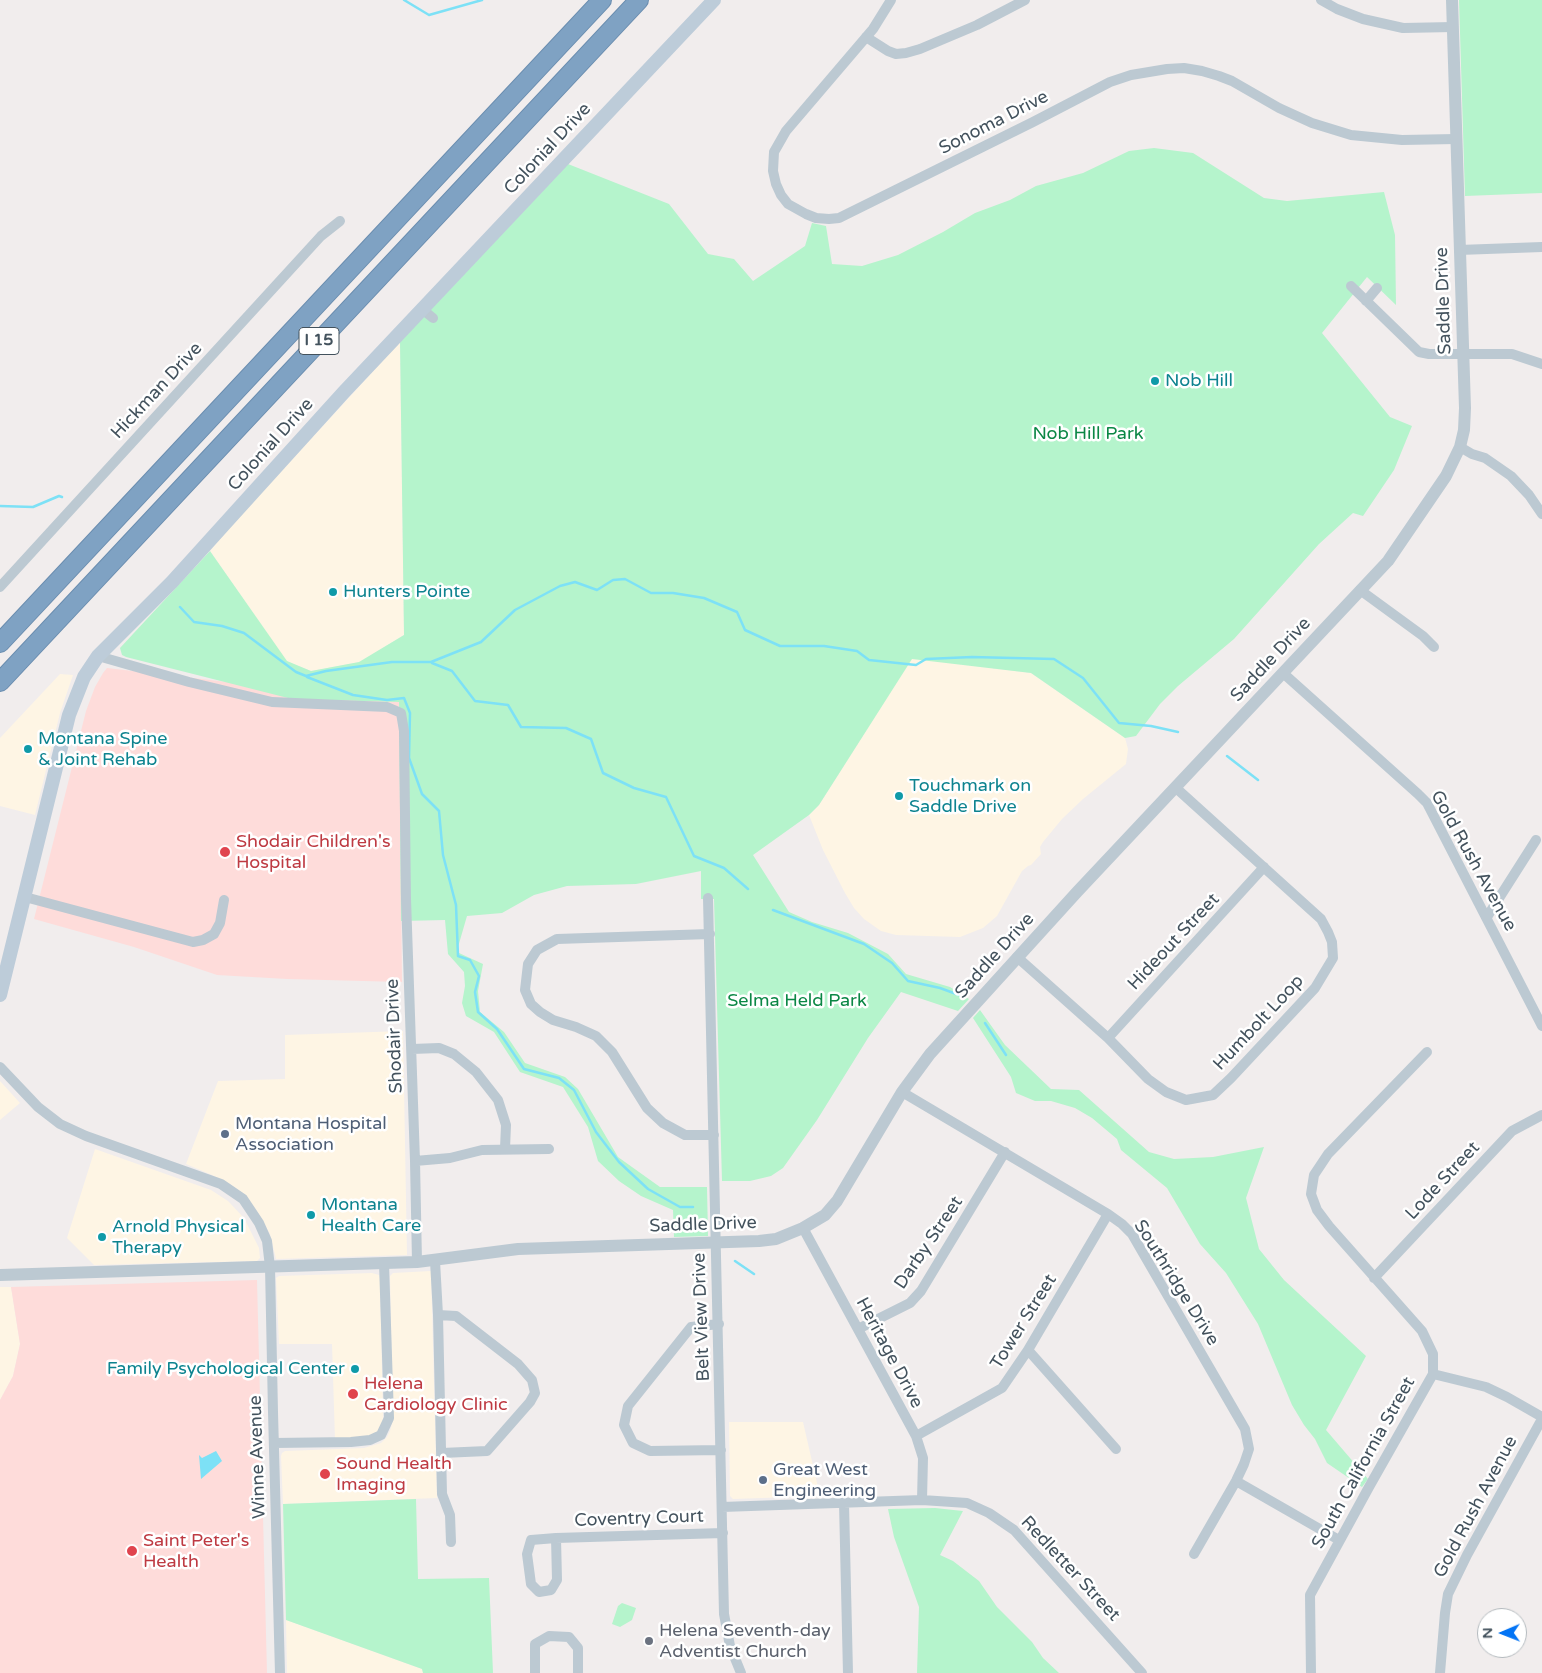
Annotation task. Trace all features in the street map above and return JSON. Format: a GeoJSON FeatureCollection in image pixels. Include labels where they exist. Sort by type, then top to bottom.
{"type":"FeatureCollection","features":[{"type":"Feature","properties":{"kind":"highway","name":"I 15"},"geometry":{"type":"LineString","coordinates":[[0,643],[602,0]]}},
{"type":"Feature","properties":{"kind":"highway","name":"I 15"},"geometry":{"type":"LineString","coordinates":[[0,682],[639,0]]}},
{"type":"Feature","properties":{"kind":"main road","name":"Colonial Drive"},"geometry":{"type":"LineString","coordinates":[[0,995],[70,715],[84,677],[98,656],[172,582],[328,410],[427,313],[714,0]]}},
{"type":"Feature","properties":{"kind":"street","name":"Sonoma Drive"},"geometry":{"type":"LineString","coordinates":[[891,0],[882,17],[866,38],[786,131],[774,152],[773,170],[781,195],[788,204],[816,218],[840,218],[851,213],[1110,82],[1131,75],[1167,69],[1184,68],[1220,76],[1279,108],[1312,123],[1351,134],[1394,139],[1456,139]]}},
{"type":"Feature","properties":{"kind":"street"},"geometry":{"type":"LineString","coordinates":[[866,38],[888,51],[896,54],[906,53],[977,25],[1025,0]]}},
{"type":"Feature","properties":{"kind":"street"},"geometry":{"type":"LineString","coordinates":[[1321,0],[1337,9],[1363,19],[1403,28],[1453,27]]}},
{"type":"Feature","properties":{"kind":"street","name":"Saddle Drive"},"geometry":{"type":"LineString","coordinates":[[0,1274],[417,1262],[518,1249],[716,1243],[776,1238],[803,1228],[825,1215],[837,1201],[902,1092],[930,1054],[1017,957],[1388,561],[1446,476],[1460,448],[1464,430],[1465,408],[1452,0]]}},
{"type":"Feature","properties":{"kind":"street","name":"Hickman Drive"},"geometry":{"type":"LineString","coordinates":[[0,587],[321,236],[340,220]]}},
{"type":"Feature","properties":{"kind":"street"},"geometry":{"type":"LineString","coordinates":[[1459,250],[1542,247]]}},
{"type":"Feature","properties":{"kind":"street"},"geometry":{"type":"LineString","coordinates":[[1351,286],[1419,352],[1429,354],[1512,354],[1542,364]]}},
{"type":"Feature","properties":{"kind":"street"},"geometry":{"type":"LineString","coordinates":[[1366,301],[1377,288]]}},
{"type":"Feature","properties":{"kind":"street"},"geometry":{"type":"LineString","coordinates":[[1460,448],[1485,458],[1511,476],[1529,495],[1542,514]]}},
{"type":"Feature","properties":{"kind":"street"},"geometry":{"type":"LineString","coordinates":[[1360,590],[1424,636],[1434,647]]}},
{"type":"Feature","properties":{"kind":"street","name":"Shodair Drive"},"geometry":{"type":"LineString","coordinates":[[98,656],[189,682],[272,702],[387,707],[401,713],[404,731],[406,899],[417,1262]]}},
{"type":"Feature","properties":{"kind":"street","name":"Gold Rush Avenue"},"geometry":{"type":"LineString","coordinates":[[1283,673],[1426,803],[1542,1026]]}},
{"type":"Feature","properties":{"kind":"street","name":"Humbolt Loop"},"geometry":{"type":"LineString","coordinates":[[1017,957],[1108,1038],[1148,1079],[1166,1092],[1186,1100],[1213,1095],[1232,1078],[1315,988],[1333,958],[1332,942],[1321,919],[1176,788]]}},
{"type":"Feature","properties":{"kind":"street"},"geometry":{"type":"LineString","coordinates":[[1486,917],[1536,840]]}},
{"type":"Feature","properties":{"kind":"street","name":"Hideout Street"},"geometry":{"type":"LineString","coordinates":[[1108,1038],[1264,868]]}},
{"type":"Feature","properties":{"kind":"street"},"geometry":{"type":"LineString","coordinates":[[25,897],[193,942],[203,940],[214,934],[220,923],[224,900]]}},
{"type":"Feature","properties":{"kind":"street","name":"Belt View Drive"},"geometry":{"type":"LineString","coordinates":[[708,898],[722,1450],[724,1614],[730,1646],[741,1673]]}},
{"type":"Feature","properties":{"kind":"street"},"geometry":{"type":"LineString","coordinates":[[710,934],[557,939],[537,950],[528,964],[525,990],[532,1004],[540,1012],[553,1020],[596,1036],[607,1046],[647,1108],[662,1124],[686,1135],[714,1135]]}},
{"type":"Feature","properties":{"kind":"street"},"geometry":{"type":"LineString","coordinates":[[412,1049],[438,1048],[454,1054],[476,1072],[498,1100],[506,1125],[505,1150]]}},
{"type":"Feature","properties":{"kind":"street","name":"South California Street"},"geometry":{"type":"LineString","coordinates":[[1311,1673],[1310,1595],[1433,1374],[1432,1354],[1422,1331],[1374,1278],[1317,1210],[1311,1194],[1314,1175],[1328,1154],[1427,1052]]}},
{"type":"Feature","properties":{"kind":"street","name":"Winne Avenue"},"geometry":{"type":"LineString","coordinates":[[0,1067],[38,1107],[60,1124],[86,1136],[215,1182],[244,1199],[259,1223],[267,1241],[270,1267],[280,1673]]}},
{"type":"Feature","properties":{"kind":"street","name":"Southridge Drive"},"geometry":{"type":"LineString","coordinates":[[902,1092],[1108,1214],[1132,1234],[1245,1429],[1249,1449],[1236,1481],[1194,1554]]}},
{"type":"Feature","properties":{"kind":"street","name":"Lode Street"},"geometry":{"type":"LineString","coordinates":[[1374,1278],[1512,1131],[1542,1115]]}},
{"type":"Feature","properties":{"kind":"street"},"geometry":{"type":"LineString","coordinates":[[415,1161],[450,1158],[482,1150],[549,1149]]}},
{"type":"Feature","properties":{"kind":"street","name":"Darby Street"},"geometry":{"type":"LineString","coordinates":[[858,1329],[910,1303],[920,1292],[1006,1152]]}},
{"type":"Feature","properties":{"kind":"street","name":"Tower Street"},"geometry":{"type":"LineString","coordinates":[[916,1436],[1002,1388],[1028,1350],[1108,1214]]}},
{"type":"Feature","properties":{"kind":"street","name":"Heritage Drive"},"geometry":{"type":"LineString","coordinates":[[803,1228],[916,1436],[923,1458],[922,1500]]}},
{"type":"Feature","properties":{"kind":"street"},"geometry":{"type":"LineString","coordinates":[[435,1261],[442,1494],[450,1514],[451,1542]]}},
{"type":"Feature","properties":{"kind":"street"},"geometry":{"type":"LineString","coordinates":[[274,1443],[351,1442],[370,1440],[381,1435],[389,1418],[384,1263]]}},
{"type":"Feature","properties":{"kind":"street"},"geometry":{"type":"LineString","coordinates":[[438,1315],[456,1316],[518,1364],[532,1380],[535,1393],[530,1402],[487,1451],[442,1454]]}},
{"type":"Feature","properties":{"kind":"street"},"geometry":{"type":"LineString","coordinates":[[719,1324],[691,1327],[628,1406],[624,1426],[633,1443],[650,1451],[722,1450]]}},
{"type":"Feature","properties":{"kind":"street"},"geometry":{"type":"LineString","coordinates":[[1028,1350],[1116,1449]]}},
{"type":"Feature","properties":{"kind":"street"},"geometry":{"type":"LineString","coordinates":[[1433,1374],[1486,1387],[1542,1418]]}},
{"type":"Feature","properties":{"kind":"street","name":"Gold Rush Avenue"},"geometry":{"type":"LineString","coordinates":[[1440,1673],[1448,1594],[1467,1555],[1542,1418]]}},
{"type":"Feature","properties":{"kind":"street"},"geometry":{"type":"LineString","coordinates":[[1236,1481],[1339,1540]]}},
{"type":"Feature","properties":{"kind":"street","name":"Redletter Street"},"geometry":{"type":"LineString","coordinates":[[722,1507],[922,1500],[968,1503],[990,1512],[1014,1530],[1142,1673]]}},
{"type":"Feature","properties":{"kind":"street"},"geometry":{"type":"LineString","coordinates":[[844,1503],[848,1673]]}},
{"type":"Feature","properties":{"kind":"street","name":"Coventry Court"},"geometry":{"type":"LineString","coordinates":[[556,1538],[556,1580],[551,1590],[539,1592],[530,1584],[527,1554],[532,1540],[556,1538],[723,1533]]}},
{"type":"Feature","properties":{"kind":"street"},"geometry":{"type":"LineString","coordinates":[[535,1673],[535,1644],[549,1636],[569,1637],[578,1648],[578,1673]]}},
{"type":"Feature","properties":{"kind":"shaded area"},"geometry":{"type":"Polygon","coordinates":[[[400,342],[404,635],[360,662],[311,671],[286,661],[210,551],[400,342]]]}},
{"type":"Feature","properties":{"kind":"shaded area"},"geometry":{"type":"Polygon","coordinates":[[[912,658],[1031,673],[1125,738],[1128,749],[1126,764],[1083,799],[1062,819],[1043,842],[1040,847],[1041,854],[1031,865],[1022,871],[997,916],[983,928],[960,937],[896,935],[881,931],[864,919],[854,908],[845,893],[823,850],[809,815],[819,805],[912,658]]]}},
{"type":"Feature","properties":{"kind":"shaded area","name":"Shodair Children's Hospital"},"geometry":{"type":"Polygon","coordinates":[[[107,668],[399,702],[402,982],[217,975],[134,947],[34,919],[86,711],[95,687],[107,668]]]}},
{"type":"Feature","properties":{"kind":"shaded area"},"geometry":{"type":"Polygon","coordinates":[[[60,674],[73,675],[60,713],[35,815],[0,806],[0,738],[60,674]]]}},
{"type":"Feature","properties":{"kind":"shaded area"},"geometry":{"type":"Polygon","coordinates":[[[403,1031],[407,1255],[276,1259],[270,1234],[259,1214],[244,1194],[230,1184],[186,1164],[218,1081],[285,1079],[285,1035],[403,1031]]]}},
{"type":"Feature","properties":{"kind":"shaded area"},"geometry":{"type":"Polygon","coordinates":[[[0,1081],[20,1103],[0,1120],[0,1081]]]}},
{"type":"Feature","properties":{"kind":"shaded area"},"geometry":{"type":"Polygon","coordinates":[[[95,1149],[211,1190],[228,1201],[244,1218],[259,1248],[260,1258],[257,1261],[94,1265],[67,1238],[95,1149]]]}},
{"type":"Feature","properties":{"kind":"shaded area"},"geometry":{"type":"Polygon","coordinates":[[[431,1271],[437,1498],[283,1504],[281,1456],[285,1451],[364,1448],[381,1443],[387,1437],[393,1420],[390,1276],[393,1273],[431,1271]]]}},
{"type":"Feature","properties":{"kind":"shaded area"},"geometry":{"type":"Polygon","coordinates":[[[372,1273],[379,1275],[380,1280],[383,1419],[381,1427],[375,1435],[335,1440],[332,1344],[279,1344],[276,1278],[279,1276],[372,1273]]]}},
{"type":"Feature","properties":{"kind":"shaded area","name":"Saint Peter's Health"},"geometry":{"type":"Polygon","coordinates":[[[257,1280],[267,1673],[0,1673],[0,1400],[13,1376],[20,1344],[11,1287],[257,1280]]]}},
{"type":"Feature","properties":{"kind":"shaded area"},"geometry":{"type":"Polygon","coordinates":[[[0,1287],[11,1287],[20,1344],[13,1376],[0,1400],[0,1287]]]}},
{"type":"Feature","properties":{"kind":"shaded area"},"geometry":{"type":"Polygon","coordinates":[[[729,1422],[803,1422],[820,1496],[733,1499],[730,1496],[729,1422]]]}},
{"type":"Feature","properties":{"kind":"shaded area"},"geometry":{"type":"Polygon","coordinates":[[[286,1620],[422,1669],[423,1673],[287,1673],[286,1620]]]}},
{"type":"Feature","properties":{"kind":"green space"},"geometry":{"type":"Polygon","coordinates":[[[1459,0],[1542,0],[1542,193],[1465,196],[1459,0]]]}},
{"type":"Feature","properties":{"kind":"green space","name":"Nob Hill Park"},"geometry":{"type":"Polygon","coordinates":[[[1154,148],[1193,153],[1264,198],[1287,201],[1384,192],[1395,235],[1396,305],[1367,277],[1322,333],[1390,417],[1412,426],[1394,470],[1363,516],[1353,513],[1319,544],[1234,639],[1178,686],[1160,704],[1136,736],[1125,738],[1031,673],[912,659],[819,805],[809,815],[753,855],[789,912],[812,922],[848,933],[888,954],[906,974],[950,987],[969,999],[958,1011],[901,992],[868,1038],[817,1120],[783,1168],[771,1176],[750,1181],[722,1181],[714,899],[701,899],[701,871],[636,884],[567,886],[534,895],[502,913],[467,916],[458,947],[459,953],[483,964],[478,991],[480,1012],[504,1032],[525,1063],[565,1077],[578,1089],[618,1157],[660,1187],[707,1187],[708,1236],[674,1237],[673,1210],[641,1196],[619,1181],[598,1161],[588,1127],[563,1087],[520,1072],[494,1032],[466,1016],[462,1003],[465,986],[464,972],[448,954],[445,920],[401,921],[399,702],[292,699],[126,657],[122,655],[120,648],[210,551],[287,661],[311,671],[359,662],[404,635],[400,342],[568,164],[669,204],[708,254],[734,259],[753,281],[805,246],[812,223],[826,226],[832,264],[862,266],[898,255],[975,213],[1010,200],[1036,186],[1083,173],[1129,151],[1154,148]]]}},
{"type":"Feature","properties":{"kind":"green space"},"geometry":{"type":"Polygon","coordinates":[[[980,1010],[1005,1045],[1051,1089],[1079,1090],[1149,1152],[1174,1159],[1213,1157],[1264,1147],[1246,1198],[1259,1249],[1284,1280],[1366,1356],[1326,1430],[1368,1479],[1362,1487],[1327,1463],[1315,1439],[1292,1405],[1258,1324],[1226,1273],[1200,1244],[1167,1188],[1121,1150],[1117,1139],[1092,1118],[1075,1108],[1051,1101],[1035,1101],[1016,1093],[1011,1077],[973,1018],[980,1010]]]}},
{"type":"Feature","properties":{"kind":"green space"},"geometry":{"type":"Polygon","coordinates":[[[416,1499],[418,1579],[489,1578],[493,1673],[423,1673],[422,1669],[286,1620],[283,1504],[416,1499]]]}},
{"type":"Feature","properties":{"kind":"green space"},"geometry":{"type":"Polygon","coordinates":[[[935,1508],[963,1511],[940,1555],[953,1561],[979,1581],[997,1607],[1032,1642],[1043,1658],[1059,1673],[917,1673],[919,1607],[894,1537],[888,1509],[935,1508]]]}},
{"type":"Feature","properties":{"kind":"green space"},"geometry":{"type":"Polygon","coordinates":[[[622,1603],[636,1608],[632,1620],[620,1627],[612,1624],[618,1606],[622,1603]]]}},
{"type":"Feature","properties":{"kind":"water"},"geometry":{"type":"Polygon","coordinates":[[[216,1451],[222,1461],[201,1479],[199,1455],[202,1458],[216,1451]]]}},
{"type":"Feature","properties":{"kind":"waterway"},"geometry":{"type":"LineString","coordinates":[[404,0],[429,15],[482,0]]}},
{"type":"Feature","properties":{"kind":"waterway"},"geometry":{"type":"LineString","coordinates":[[0,506],[33,507],[59,496],[62,497]]}},
{"type":"Feature","properties":{"kind":"waterway"},"geometry":{"type":"LineString","coordinates":[[180,607],[194,622],[222,626],[244,633],[296,672],[306,676],[326,671],[392,662],[431,662],[481,642],[515,610],[560,586],[575,582],[597,590],[613,580],[625,579],[651,593],[673,593],[704,598],[737,612],[745,630],[780,646],[824,646],[857,651],[869,660],[916,665],[926,659],[972,657],[1054,659],[1083,678],[1119,723],[1151,726],[1178,732]]}},
{"type":"Feature","properties":{"kind":"waterway"},"geometry":{"type":"LineString","coordinates":[[432,663],[452,671],[475,701],[508,705],[521,727],[566,728],[591,739],[603,773],[634,788],[666,797],[694,856],[724,868],[748,889]]}},
{"type":"Feature","properties":{"kind":"waterway"},"geometry":{"type":"LineString","coordinates":[[307,677],[353,695],[387,700],[404,698],[410,713],[409,758],[422,794],[439,811],[443,855],[456,905],[458,956],[470,960],[479,976],[475,992],[478,1012],[497,1029],[524,1069],[559,1078],[574,1090],[596,1132],[619,1162],[648,1189],[680,1207],[693,1207]]}},
{"type":"Feature","properties":{"kind":"waterway"},"geometry":{"type":"LineString","coordinates":[[1227,756],[1258,780]]}},
{"type":"Feature","properties":{"kind":"waterway"},"geometry":{"type":"LineString","coordinates":[[773,910],[864,944],[892,963],[908,981],[940,988],[959,995]]}},
{"type":"Feature","properties":{"kind":"waterway"},"geometry":{"type":"LineString","coordinates":[[985,1023],[1006,1055]]}},
{"type":"Feature","properties":{"kind":"waterway"},"geometry":{"type":"LineString","coordinates":[[735,1261],[754,1274]]}},
{"type":"Feature","properties":{"kind":"place","name":"Nob Hill"},"geometry":{"type":"Point","coordinates":[1155,381]}},
{"type":"Feature","properties":{"kind":"place","name":"Hunters Pointe"},"geometry":{"type":"Point","coordinates":[333,592]}},
{"type":"Feature","properties":{"kind":"place","name":"Montana Spine & Joint Rehab"},"geometry":{"type":"Point","coordinates":[28,749]}},
{"type":"Feature","properties":{"kind":"place","name":"Touchmark on Saddle Drive"},"geometry":{"type":"Point","coordinates":[899,796]}},
{"type":"Feature","properties":{"kind":"place","name":"Shodair Children's Hospital"},"geometry":{"type":"Point","coordinates":[225,852]}},
{"type":"Feature","properties":{"kind":"place","name":"Montana Hospital Association"},"geometry":{"type":"Point","coordinates":[225,1134]}},
{"type":"Feature","properties":{"kind":"place","name":"Montana Health Care"},"geometry":{"type":"Point","coordinates":[311,1215]}},
{"type":"Feature","properties":{"kind":"place","name":"Arnold Physical Therapy"},"geometry":{"type":"Point","coordinates":[102,1237]}},
{"type":"Feature","properties":{"kind":"place","name":"Family Psychological Center"},"geometry":{"type":"Point","coordinates":[355,1369]}},
{"type":"Feature","properties":{"kind":"place","name":"Helena Cardiology Clinic"},"geometry":{"type":"Point","coordinates":[353,1394]}},
{"type":"Feature","properties":{"kind":"place","name":"Sound Health Imaging"},"geometry":{"type":"Point","coordinates":[325,1474]}},
{"type":"Feature","properties":{"kind":"place","name":"Great West Engineering"},"geometry":{"type":"Point","coordinates":[763,1480]}},
{"type":"Feature","properties":{"kind":"place","name":"Saint Peter's Health"},"geometry":{"type":"Point","coordinates":[132,1551]}},
{"type":"Feature","properties":{"kind":"place","name":"Helena Seventh-day Adventist Church"},"geometry":{"type":"Point","coordinates":[649,1641]}},
{"type":"Feature","properties":{"kind":"park label","name":"Selma Held Park"},"geometry":{"type":"Point","coordinates":[797,1001]}}]}
